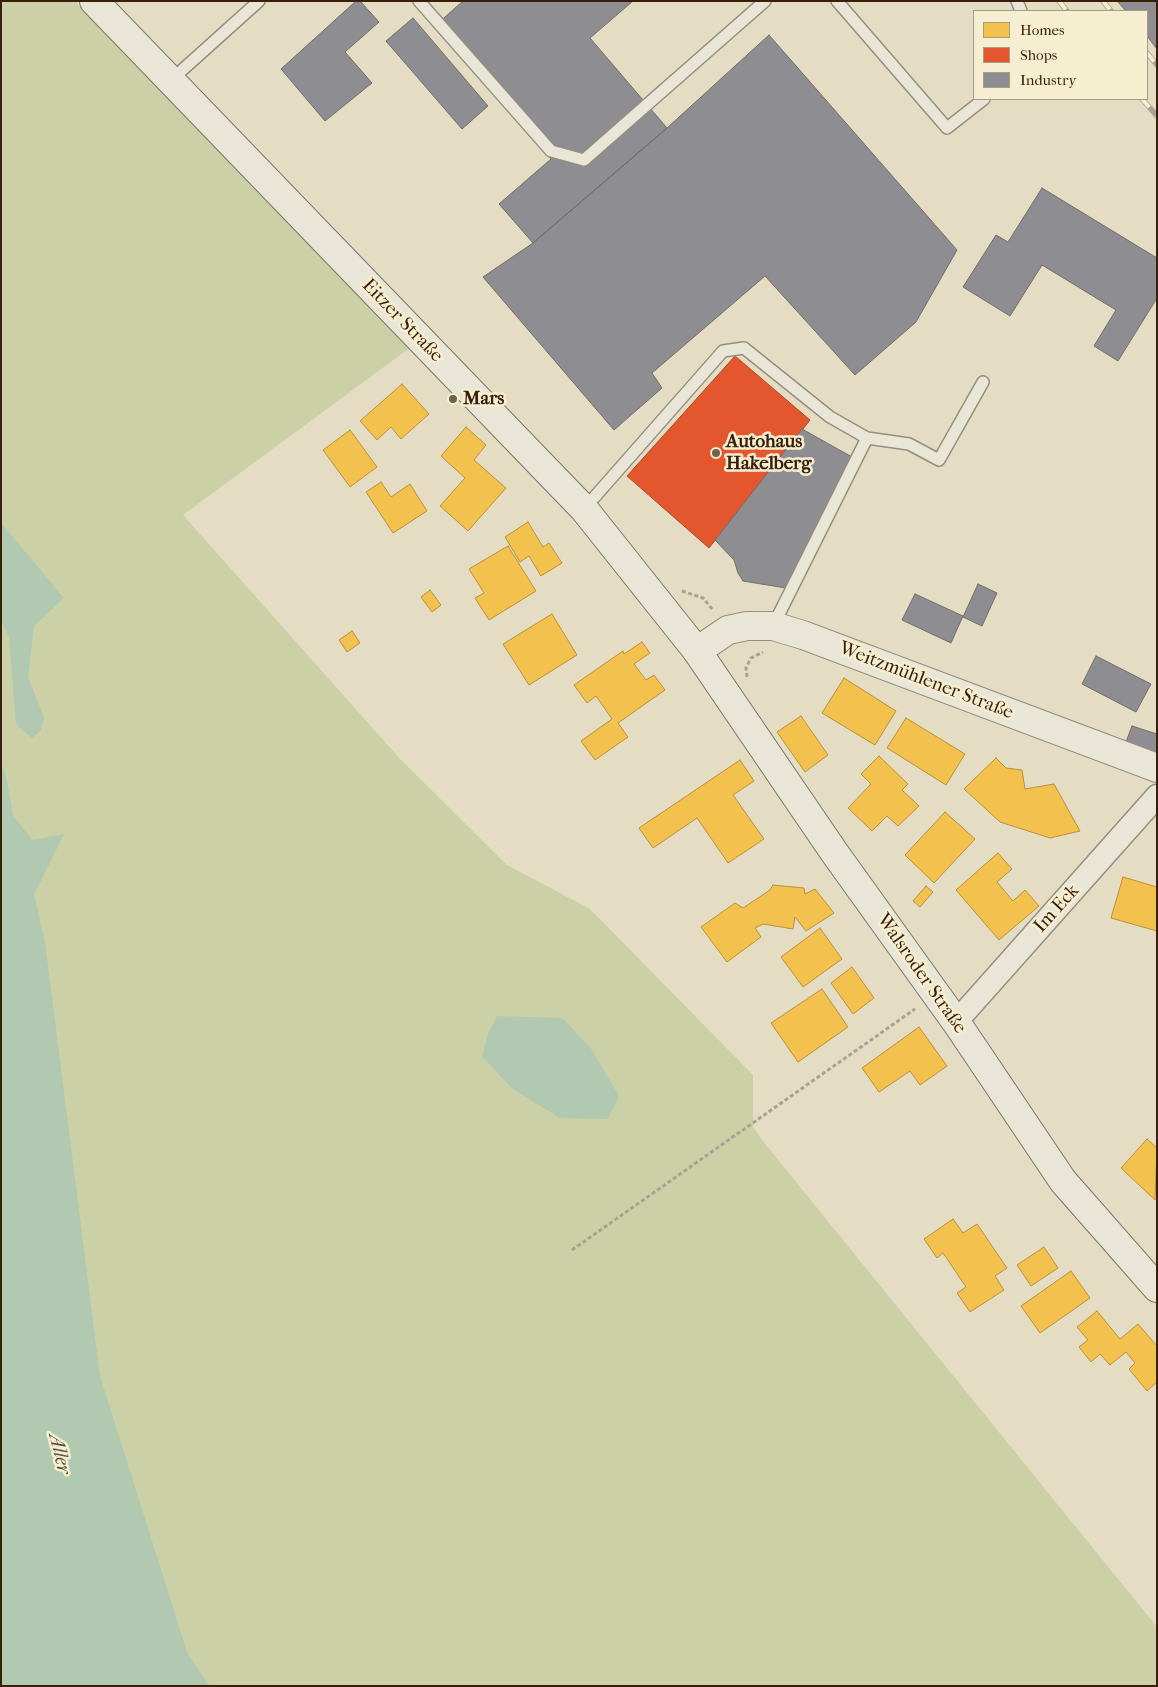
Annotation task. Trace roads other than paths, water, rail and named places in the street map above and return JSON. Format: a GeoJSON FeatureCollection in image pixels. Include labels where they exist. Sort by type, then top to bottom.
{"type":"FeatureCollection","features":[{"type":"Feature","properties":{"kind":"main road","name":"Eitzer Straße"},"geometry":{"type":"LineString","coordinates":[[94,1],[584,510],[697,651]]}},
{"type":"Feature","properties":{"kind":"main road","name":"Weitzmühlener Straße"},"geometry":{"type":"LineString","coordinates":[[697,651],[728,630],[747,626],[773,626],[803,635],[1157,768]]}},
{"type":"Feature","properties":{"kind":"main road","name":"Walsroder Straße"},"geometry":{"type":"LineString","coordinates":[[697,651],[834,852],[956,1022],[1062,1181],[1157,1288]]}},
{"type":"Feature","properties":{"kind":"street","name":"Im Eck"},"geometry":{"type":"LineString","coordinates":[[956,1022],[1157,796]]}},
{"type":"Feature","properties":{"kind":"lane"},"geometry":{"type":"LineString","coordinates":[[170,81],[260,1]]}},
{"type":"Feature","properties":{"kind":"lane"},"geometry":{"type":"LineString","coordinates":[[419,1],[551,151],[584,160],[765,1]]}},
{"type":"Feature","properties":{"kind":"lane"},"geometry":{"type":"LineString","coordinates":[[837,1],[947,128],[983,100]]}},
{"type":"Feature","properties":{"kind":"lane"},"geometry":{"type":"LineString","coordinates":[[584,510],[723,351],[744,348],[830,418],[867,438],[909,444],[940,460],[983,382]]}},
{"type":"Feature","properties":{"kind":"lane"},"geometry":{"type":"LineString","coordinates":[[773,626],[867,438]]}},
{"type":"Feature","properties":{"kind":"water"},"geometry":{"type":"Polygon","coordinates":[[[1,523],[64,598],[34,626],[28,678],[44,717],[41,730],[32,738],[16,724],[9,637],[1,621],[1,523]]]}},
{"type":"Feature","properties":{"kind":"water","name":"Aller"},"geometry":{"type":"Polygon","coordinates":[[[1,764],[6,776],[13,815],[32,840],[64,834],[34,895],[45,942],[100,1376],[187,1652],[209,1686],[3,1686],[1,1681],[1,764]]]}},
{"type":"Feature","properties":{"kind":"water"},"geometry":{"type":"Polygon","coordinates":[[[497,1016],[562,1018],[590,1047],[619,1096],[608,1119],[560,1118],[514,1090],[482,1057],[487,1036],[497,1016]]]}},
{"type":"Feature","properties":{"kind":"railway"},"geometry":{"type":"LineString","coordinates":[[1059,1],[1066,10]]}},
{"type":"Feature","properties":{"kind":"railway"},"geometry":{"type":"LineString","coordinates":[[1103,1],[1110,10]]}},
{"type":"Feature","properties":{"kind":"railway"},"geometry":{"type":"LineString","coordinates":[[1148,54],[1157,65]]}},
{"type":"Feature","properties":{"kind":"railway"},"geometry":{"type":"LineString","coordinates":[[1143,100],[1157,116]]}},
{"type":"Feature","properties":{"kind":"place","name":"Mars"},"geometry":{"type":"Point","coordinates":[453,399]}},
{"type":"Feature","properties":{"kind":"place","name":"Autohaus Hakelberg"},"geometry":{"type":"Point","coordinates":[716,453]}}]}
